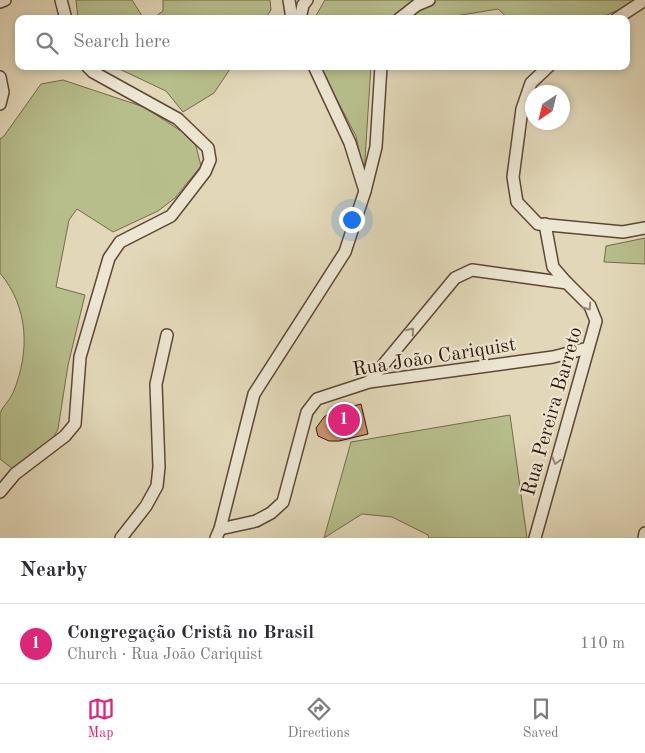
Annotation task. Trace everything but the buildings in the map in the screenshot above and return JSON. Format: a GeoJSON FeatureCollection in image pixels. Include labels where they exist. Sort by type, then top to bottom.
{"type":"FeatureCollection","features":[{"type":"Feature","properties":{"kind":"street"},"geometry":{"type":"LineString","coordinates":[[0,2],[5,0]]}},
{"type":"Feature","properties":{"kind":"street"},"geometry":{"type":"LineString","coordinates":[[61,0],[65,15]]}},
{"type":"Feature","properties":{"kind":"street"},"geometry":{"type":"LineString","coordinates":[[289,0],[291,15]]}},
{"type":"Feature","properties":{"kind":"street"},"geometry":{"type":"LineString","coordinates":[[301,15],[303,4],[307,0]]}},
{"type":"Feature","properties":{"kind":"street"},"geometry":{"type":"LineString","coordinates":[[404,15],[418,5],[430,0]]}},
{"type":"Feature","properties":{"kind":"street"},"geometry":{"type":"LineString","coordinates":[[622,15],[645,0]]}},
{"type":"Feature","properties":{"kind":"street"},"geometry":{"type":"LineString","coordinates":[[0,492],[16,474],[65,436],[75,424],[80,357],[109,258],[120,242],[171,216],[180,207],[205,172],[210,160],[208,148],[178,119],[91,70]]}},
{"type":"Feature","properties":{"kind":"street"},"geometry":{"type":"LineString","coordinates":[[316,70],[350,143],[366,191]]}},
{"type":"Feature","properties":{"kind":"street"},"geometry":{"type":"LineString","coordinates":[[218,534],[254,394],[345,252],[366,191],[376,148],[381,70]]}},
{"type":"Feature","properties":{"kind":"street"},"geometry":{"type":"LineString","coordinates":[[545,70],[531,83],[522,109],[513,178],[517,202],[538,224],[623,232],[645,228]]}},
{"type":"Feature","properties":{"kind":"street"},"geometry":{"type":"LineString","coordinates":[[0,77],[3,92],[0,104]]}},
{"type":"Feature","properties":{"kind":"street","name":"Rua Pereira Barreto"},"geometry":{"type":"LineString","coordinates":[[535,538],[596,321],[590,306],[553,267],[544,224]]}},
{"type":"Feature","properties":{"kind":"street"},"geometry":{"type":"LineString","coordinates":[[369,382],[455,278],[472,270],[567,283]]}},
{"type":"Feature","properties":{"kind":"street"},"geometry":{"type":"LineString","coordinates":[[121,538],[146,506],[157,486],[159,467],[156,384],[167,335]]}},
{"type":"Feature","properties":{"kind":"street","name":"Rua João Cariquist"},"geometry":{"type":"LineString","coordinates":[[218,534],[256,521],[277,508],[282,502],[307,412],[317,399],[369,382],[553,357],[588,348]]}},
{"type":"Feature","properties":{"kind":"street"},"geometry":{"type":"LineString","coordinates":[[644,538],[645,533]]}},
{"type":"Feature","properties":{"kind":"green space"},"geometry":{"type":"Polygon","coordinates":[[[76,0],[132,0],[141,15],[78,15],[76,0]]]}},
{"type":"Feature","properties":{"kind":"green space"},"geometry":{"type":"Polygon","coordinates":[[[163,0],[270,0],[271,10],[268,15],[158,15],[163,11],[163,0]]]}},
{"type":"Feature","properties":{"kind":"green space"},"geometry":{"type":"Polygon","coordinates":[[[325,0],[642,0],[606,15],[505,15],[498,9],[461,15],[316,15],[325,0]]]}},
{"type":"Feature","properties":{"kind":"green space"},"geometry":{"type":"Polygon","coordinates":[[[121,70],[229,70],[214,93],[183,112],[166,91],[121,70]]]}},
{"type":"Feature","properties":{"kind":"green space"},"geometry":{"type":"Polygon","coordinates":[[[321,70],[371,70],[364,174],[356,136],[321,70]]]}},
{"type":"Feature","properties":{"kind":"green space"},"geometry":{"type":"Polygon","coordinates":[[[63,80],[144,107],[181,131],[196,146],[201,166],[175,198],[158,211],[113,232],[77,209],[69,220],[56,287],[85,295],[68,365],[58,429],[49,446],[14,470],[0,459],[0,413],[12,396],[19,378],[24,346],[24,331],[17,301],[0,273],[0,139],[41,84],[63,80]]]}},
{"type":"Feature","properties":{"kind":"green space"},"geometry":{"type":"Polygon","coordinates":[[[645,238],[645,264],[604,262],[606,246],[645,238]]]}},
{"type":"Feature","properties":{"kind":"green space"},"geometry":{"type":"Polygon","coordinates":[[[510,415],[527,538],[429,538],[428,535],[392,517],[362,514],[324,538],[351,442],[510,415]]]}},
{"type":"Feature","properties":{"kind":"place","name":"Congregação Cristã no Brasil"},"geometry":{"type":"Point","coordinates":[344,420]}}]}
